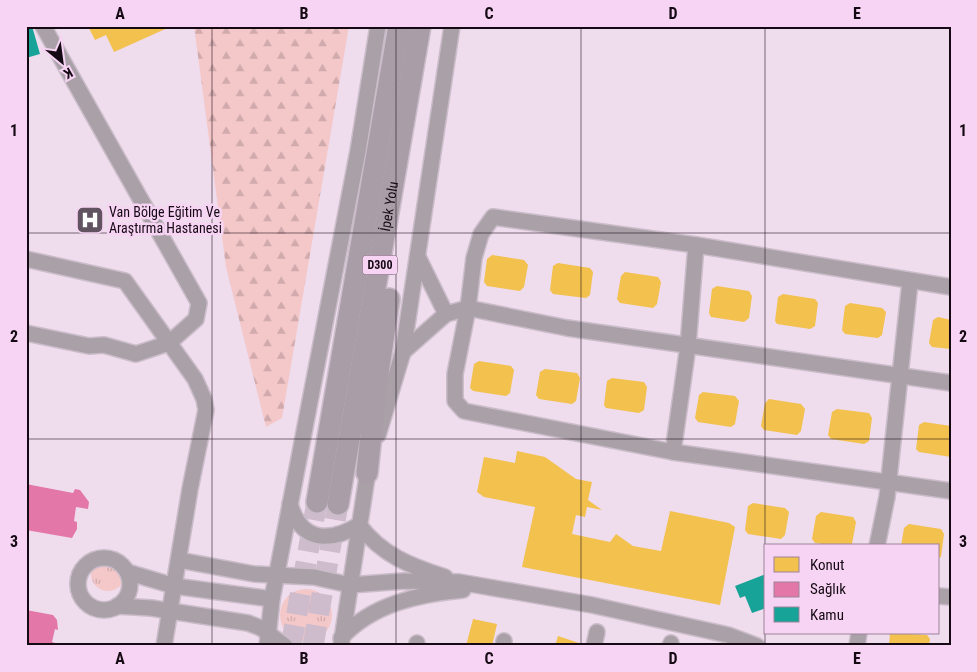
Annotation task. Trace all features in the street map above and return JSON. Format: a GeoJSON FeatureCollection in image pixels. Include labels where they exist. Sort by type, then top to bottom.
{"type":"FeatureCollection","features":[{"type":"Feature","properties":{"kind":"highway","name":"İpek Yolu"},"geometry":{"type":"LineString","coordinates":[[399,26],[327,503],[420,26]]}},
{"type":"Feature","properties":{"kind":"highway"},"geometry":{"type":"LineString","coordinates":[[367,473],[376,387],[429,26]]}},
{"type":"Feature","properties":{"kind":"street"},"geometry":{"type":"LineString","coordinates":[[26,333],[89,346],[104,346],[136,354],[169,343],[196,318],[199,303],[43,26]]}},
{"type":"Feature","properties":{"kind":"street"},"geometry":{"type":"LineString","coordinates":[[268,640],[272,599],[358,151],[378,26]]}},
{"type":"Feature","properties":{"kind":"street"},"geometry":{"type":"LineString","coordinates":[[339,642],[350,585],[367,473],[403,352],[452,26]]}},
{"type":"Feature","properties":{"kind":"street"},"geometry":{"type":"LineString","coordinates":[[951,287],[910,282],[696,245],[493,217],[481,234],[474,258],[468,308],[455,374],[455,401],[464,412],[673,452],[889,484],[951,491]]}},
{"type":"Feature","properties":{"kind":"street"},"geometry":{"type":"LineString","coordinates":[[673,452],[688,346],[696,245]]}},
{"type":"Feature","properties":{"kind":"street"},"geometry":{"type":"LineString","coordinates":[[418,257],[446,314]]}},
{"type":"Feature","properties":{"kind":"street"},"geometry":{"type":"LineString","coordinates":[[26,259],[125,281],[195,379],[204,399],[206,410],[190,489],[180,560],[164,646]]}},
{"type":"Feature","properties":{"kind":"street"},"geometry":{"type":"LineString","coordinates":[[877,544],[889,484],[910,282]]}},
{"type":"Feature","properties":{"kind":"street"},"geometry":{"type":"LineString","coordinates":[[403,352],[446,314],[468,308],[567,328],[951,383]]}},
{"type":"Feature","properties":{"kind":"street"},"geometry":{"type":"LineString","coordinates":[[290,503],[299,524],[307,532],[320,537],[346,533],[359,525]]}},
{"type":"Feature","properties":{"kind":"street"},"geometry":{"type":"LineString","coordinates":[[359,525],[380,548],[395,558],[459,582],[592,605],[728,635],[758,646]]}},
{"type":"Feature","properties":{"kind":"street"},"geometry":{"type":"LineString","coordinates":[[272,599],[174,586],[128,572],[116,560],[99,557],[83,566],[78,574],[78,593],[83,601],[99,610],[117,606],[136,606],[248,623],[268,640],[285,646]]}},
{"type":"Feature","properties":{"kind":"street"},"geometry":{"type":"LineString","coordinates":[[180,560],[277,576],[314,577],[350,585],[404,581],[459,582]]}},
{"type":"Feature","properties":{"kind":"street"},"geometry":{"type":"LineString","coordinates":[[117,606],[127,596],[130,588],[128,572]]}},
{"type":"Feature","properties":{"kind":"street"},"geometry":{"type":"LineString","coordinates":[[339,642],[362,620],[392,604],[445,592],[489,588]]}},
{"type":"Feature","properties":{"kind":"green space"},"geometry":{"type":"Polygon","coordinates":[[[194,26],[349,26],[282,418],[266,427],[226,267],[194,26]]]}},
{"type":"Feature","properties":{"kind":"green space"},"geometry":{"type":"Polygon","coordinates":[[[108,557],[115,558],[120,562],[124,567],[124,581],[120,586],[115,590],[108,591],[101,590],[96,586],[92,581],[91,574],[92,567],[96,562],[101,558],[108,557]]]}},
{"type":"Feature","properties":{"kind":"green space"},"geometry":{"type":"Polygon","coordinates":[[[306,589],[316,591],[324,597],[330,605],[332,615],[330,625],[324,633],[316,639],[306,641],[296,639],[288,633],[282,625],[280,615],[282,605],[288,597],[296,591],[306,589]]]}},
{"type":"Feature","properties":{"kind":"building: Konut"},"geometry":{"type":"Polygon","coordinates":[[[88,26],[172,26],[114,52],[106,35],[95,40],[88,26]]]}},
{"type":"Feature","properties":{"kind":"building: Konut"},"geometry":{"type":"Polygon","coordinates":[[[492,255],[524,260],[528,265],[524,287],[520,291],[487,286],[484,282],[487,259],[492,255]]]}},
{"type":"Feature","properties":{"kind":"building: Konut"},"geometry":{"type":"Polygon","coordinates":[[[558,263],[590,268],[593,272],[590,295],[586,298],[553,294],[550,290],[553,266],[558,263]]]}},
{"type":"Feature","properties":{"kind":"building: Konut"},"geometry":{"type":"Polygon","coordinates":[[[625,272],[658,277],[661,282],[657,304],[653,308],[620,303],[617,299],[621,276],[625,272]]]}},
{"type":"Feature","properties":{"kind":"building: Konut"},"geometry":{"type":"Polygon","coordinates":[[[717,286],[749,291],[752,296],[749,318],[744,322],[711,317],[709,313],[712,289],[717,286]]]}},
{"type":"Feature","properties":{"kind":"building: Konut"},"geometry":{"type":"Polygon","coordinates":[[[783,294],[815,299],[818,303],[815,326],[810,329],[777,324],[775,321],[778,297],[783,294]]]}},
{"type":"Feature","properties":{"kind":"building: Konut"},"geometry":{"type":"Polygon","coordinates":[[[850,303],[882,308],[886,312],[882,335],[878,338],[845,334],[842,330],[845,306],[850,303]]]}},
{"type":"Feature","properties":{"kind":"building: Konut"},"geometry":{"type":"Polygon","coordinates":[[[938,317],[951,320],[951,349],[932,347],[929,343],[933,320],[938,317]]]}},
{"type":"Feature","properties":{"kind":"building: Konut"},"geometry":{"type":"Polygon","coordinates":[[[479,361],[511,366],[514,370],[510,393],[506,396],[473,391],[470,388],[474,364],[479,361]]]}},
{"type":"Feature","properties":{"kind":"building: Konut"},"geometry":{"type":"Polygon","coordinates":[[[545,369],[577,373],[580,378],[576,401],[572,404],[539,399],[536,395],[540,372],[545,369]]]}},
{"type":"Feature","properties":{"kind":"building: Konut"},"geometry":{"type":"Polygon","coordinates":[[[612,378],[644,382],[647,387],[644,410],[639,413],[606,408],[604,405],[607,381],[612,378]]]}},
{"type":"Feature","properties":{"kind":"building: Konut"},"geometry":{"type":"Polygon","coordinates":[[[703,392],[735,396],[739,401],[735,424],[731,427],[698,422],[695,418],[699,395],[703,392]]]}},
{"type":"Feature","properties":{"kind":"building: Konut"},"geometry":{"type":"Polygon","coordinates":[[[769,399],[801,404],[805,409],[801,431],[797,435],[764,430],[761,426],[765,403],[769,399]]]}},
{"type":"Feature","properties":{"kind":"building: Konut"},"geometry":{"type":"Polygon","coordinates":[[[837,409],[869,413],[872,418],[869,441],[864,444],[831,439],[828,435],[832,412],[837,409]]]}},
{"type":"Feature","properties":{"kind":"building: Konut"},"geometry":{"type":"Polygon","coordinates":[[[924,422],[951,426],[951,457],[919,452],[916,449],[919,425],[924,422]]]}},
{"type":"Feature","properties":{"kind":"building: Konut"},"geometry":{"type":"Polygon","coordinates":[[[517,451],[545,457],[576,479],[592,482],[588,500],[602,510],[587,507],[585,517],[576,515],[572,534],[610,542],[616,534],[633,546],[661,551],[670,511],[729,523],[735,527],[720,605],[522,567],[535,507],[484,497],[477,492],[484,457],[515,463],[517,451]]]}},
{"type":"Feature","properties":{"kind":"building: Konut"},"geometry":{"type":"Polygon","coordinates":[[[753,503],[785,508],[789,512],[785,535],[781,539],[748,534],[745,530],[748,506],[753,503]]]}},
{"type":"Feature","properties":{"kind":"building: Konut"},"geometry":{"type":"Polygon","coordinates":[[[821,512],[853,517],[856,522],[852,544],[815,543],[812,539],[816,516],[821,512]]]}},
{"type":"Feature","properties":{"kind":"building: Konut"},"geometry":{"type":"Polygon","coordinates":[[[909,524],[941,529],[944,534],[941,557],[940,544],[901,544],[904,528],[909,524]]]}},
{"type":"Feature","properties":{"kind":"building: Konut"},"geometry":{"type":"Polygon","coordinates":[[[473,619],[497,624],[492,646],[466,646],[473,619]]]}},
{"type":"Feature","properties":{"kind":"building: Konut"},"geometry":{"type":"Polygon","coordinates":[[[890,634],[927,635],[930,639],[929,646],[889,646],[890,634]]]}},
{"type":"Feature","properties":{"kind":"building: Konut"},"geometry":{"type":"Polygon","coordinates":[[[558,636],[582,644],[582,646],[555,646],[558,636]]]}},
{"type":"Feature","properties":{"kind":"building: Sağlık"},"geometry":{"type":"Polygon","coordinates":[[[26,484],[73,493],[75,489],[80,490],[89,502],[88,509],[76,507],[74,521],[77,522],[77,529],[72,538],[26,530],[26,484]]]}},
{"type":"Feature","properties":{"kind":"building: Sağlık"},"geometry":{"type":"Polygon","coordinates":[[[26,610],[53,615],[57,620],[58,630],[55,629],[52,642],[65,646],[26,646],[26,610]]]}},
{"type":"Feature","properties":{"kind":"building: Kamu"},"geometry":{"type":"Polygon","coordinates":[[[26,26],[32,26],[40,54],[26,58],[26,26]]]}},
{"type":"Feature","properties":{"kind":"building: Kamu"},"geometry":{"type":"Polygon","coordinates":[[[764,575],[764,609],[752,613],[745,596],[740,598],[735,586],[764,575]]]}},
{"type":"Feature","properties":{"kind":"tunnel"},"geometry":{"type":"LineString","coordinates":[[291,646],[317,502]]}},
{"type":"Feature","properties":{"kind":"tunnel"},"geometry":{"type":"LineString","coordinates":[[313,646],[338,504]]}},
{"type":"Feature","properties":{"kind":"place","name":"Van Bölge Eğitim Ve Araştırma Hastanesi"},"geometry":{"type":"Point","coordinates":[90,220]}}]}
